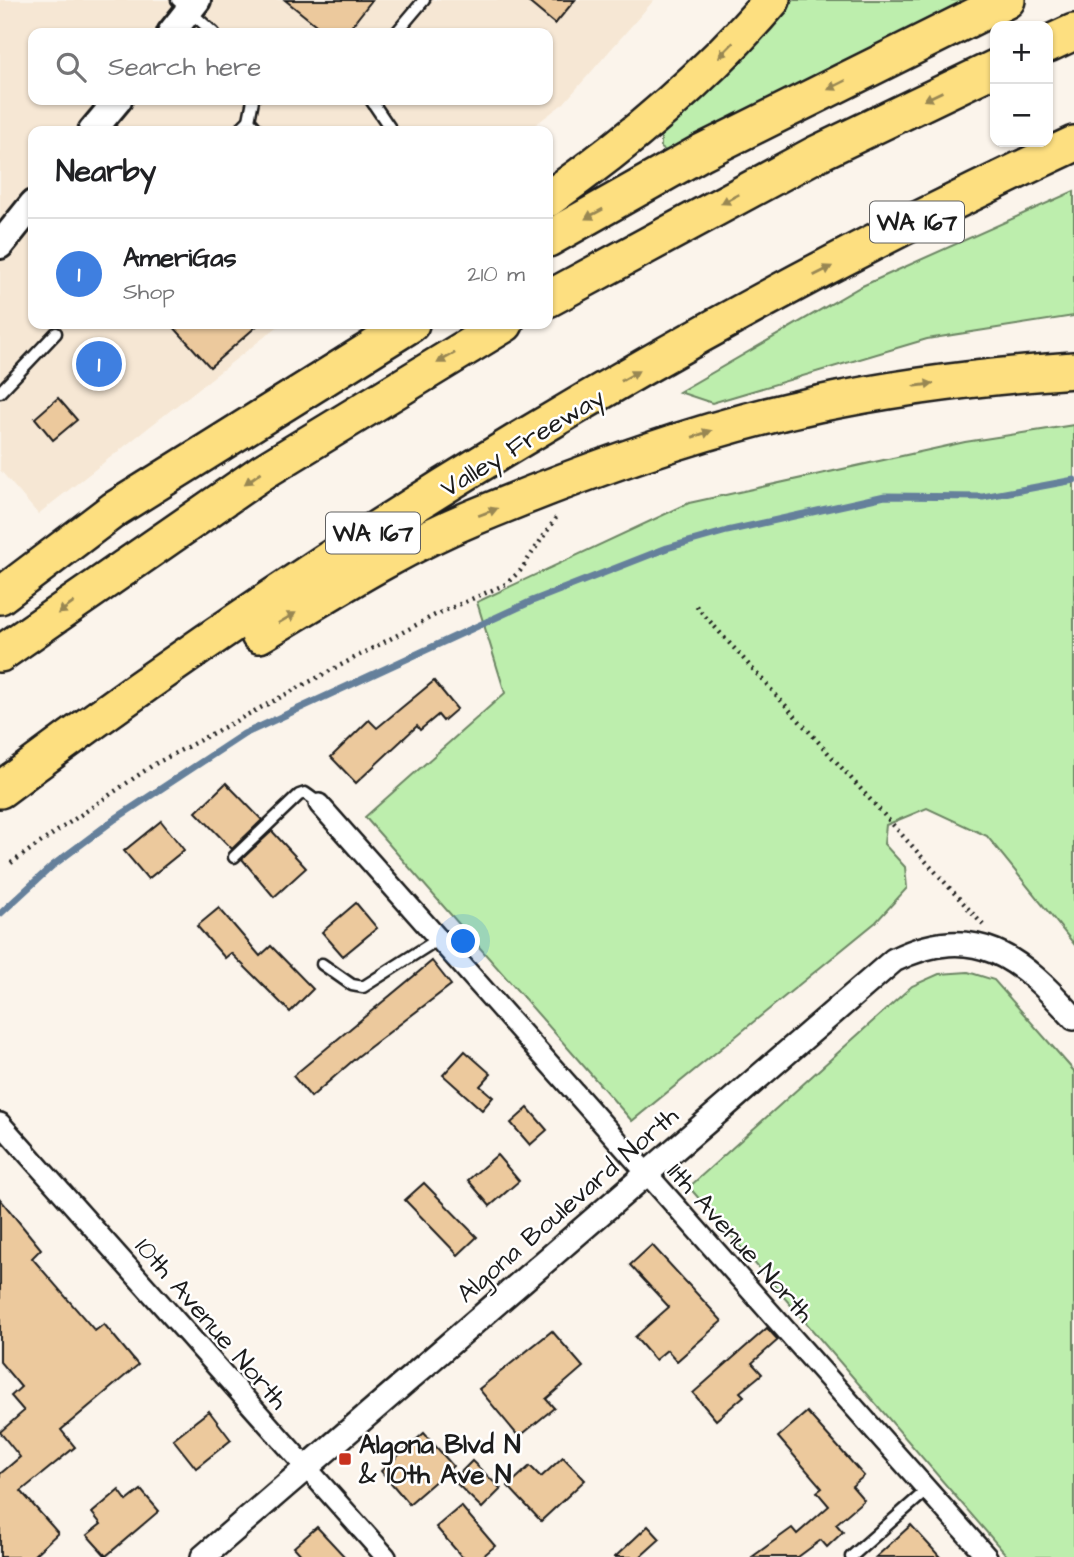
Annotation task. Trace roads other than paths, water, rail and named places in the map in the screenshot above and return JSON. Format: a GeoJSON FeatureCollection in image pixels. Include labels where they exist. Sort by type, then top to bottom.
{"type":"FeatureCollection","features":[{"type":"Feature","properties":{"kind":"highway"},"geometry":{"type":"LineString","coordinates":[[553,195],[670,102],[720,56],[772,0]]}},
{"type":"Feature","properties":{"kind":"highway"},"geometry":{"type":"LineString","coordinates":[[553,236],[702,152],[1007,0]]}},
{"type":"Feature","properties":{"kind":"highway"},"geometry":{"type":"LineString","coordinates":[[1053,42],[1074,32]]}},
{"type":"Feature","properties":{"kind":"highway"},"geometry":{"type":"LineString","coordinates":[[553,296],[794,165],[990,70]]}},
{"type":"Feature","properties":{"kind":"highway","name":"Valley Freeway"},"geometry":{"type":"LineString","coordinates":[[0,792],[91,721],[333,558],[493,457],[762,303],[1074,144]]}},
{"type":"Feature","properties":{"kind":"highway"},"geometry":{"type":"LineString","coordinates":[[115,509],[159,468],[358,329]]}},
{"type":"Feature","properties":{"kind":"highway"},"geometry":{"type":"LineString","coordinates":[[0,596],[115,509],[403,329]]}},
{"type":"Feature","properties":{"kind":"highway"},"geometry":{"type":"LineString","coordinates":[[0,654],[264,471],[497,329]]}},
{"type":"Feature","properties":{"kind":"highway"},"geometry":{"type":"LineString","coordinates":[[0,792],[371,568],[470,518],[711,431],[816,404],[918,386],[1074,370]]}},
{"type":"Feature","properties":{"kind":"main road"},"geometry":{"type":"LineString","coordinates":[[174,28],[187,4]]}},
{"type":"Feature","properties":{"kind":"main road"},"geometry":{"type":"LineString","coordinates":[[96,126],[114,105]]}},
{"type":"Feature","properties":{"kind":"main road"},"geometry":{"type":"LineString","coordinates":[[0,245],[28,210]]}},
{"type":"Feature","properties":{"kind":"street","name":"11th Avenue North"},"geometry":{"type":"LineString","coordinates":[[321,804],[986,1557]]}},
{"type":"Feature","properties":{"kind":"street","name":"Algona Boulevard North"},"geometry":{"type":"LineString","coordinates":[[203,1557],[894,960],[922,946],[990,941],[1029,971],[1074,1018]]}},
{"type":"Feature","properties":{"kind":"street","name":"10th Avenue North"},"geometry":{"type":"LineString","coordinates":[[0,1123],[304,1468],[386,1557]]}},
{"type":"Feature","properties":{"kind":"lane"},"geometry":{"type":"LineString","coordinates":[[400,28],[424,0]]}},
{"type":"Feature","properties":{"kind":"lane"},"geometry":{"type":"LineString","coordinates":[[187,4],[209,28]]}},
{"type":"Feature","properties":{"kind":"lane"},"geometry":{"type":"LineString","coordinates":[[243,126],[249,120],[252,105]]}},
{"type":"Feature","properties":{"kind":"lane"},"geometry":{"type":"LineString","coordinates":[[374,105],[389,126]]}},
{"type":"Feature","properties":{"kind":"lane"},"geometry":{"type":"LineString","coordinates":[[249,120],[254,126]]}},
{"type":"Feature","properties":{"kind":"lane"},"geometry":{"type":"LineString","coordinates":[[0,392],[56,333]]}},
{"type":"Feature","properties":{"kind":"lane"},"geometry":{"type":"LineString","coordinates":[[234,857],[299,795],[305,793],[321,804]]}},
{"type":"Feature","properties":{"kind":"lane"},"geometry":{"type":"LineString","coordinates":[[322,964],[344,980],[363,987],[440,938]]}},
{"type":"Feature","properties":{"kind":"lane"},"geometry":{"type":"LineString","coordinates":[[851,1557],[927,1490]]}},
{"type":"Feature","properties":{"kind":"waterway"},"geometry":{"type":"LineString","coordinates":[[0,914],[52,866],[115,819],[244,734],[532,601],[667,548],[727,531],[885,496],[983,497],[1074,480]]}},
{"type":"Feature","properties":{"kind":"place","name":"AmeriGas"},"geometry":{"type":"Point","coordinates":[99,364]}},
{"type":"Feature","properties":{"kind":"place","name":"Algona Blvd N & 10th Ave N"},"geometry":{"type":"Point","coordinates":[345,1459]}}]}
